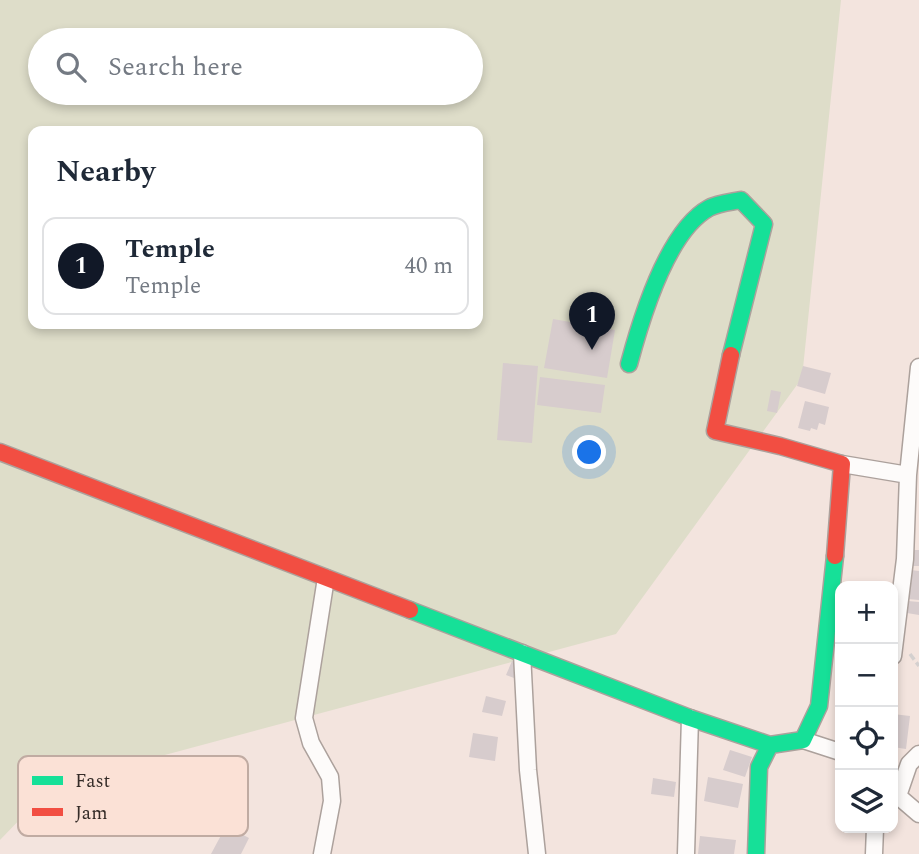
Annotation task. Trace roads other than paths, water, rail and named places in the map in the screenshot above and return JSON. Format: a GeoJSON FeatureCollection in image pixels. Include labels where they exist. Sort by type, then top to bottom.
{"type":"FeatureCollection","features":[{"type":"Feature","properties":{"kind":"street"},"geometry":{"type":"LineString","coordinates":[[629,364],[642,314],[681,232],[710,207],[741,200],[764,223],[755,268],[720,396],[715,431],[842,464],[908,475]]}},
{"type":"Feature","properties":{"kind":"street"},"geometry":{"type":"LineString","coordinates":[[894,644],[905,559],[908,475],[919,367]]}},
{"type":"Feature","properties":{"kind":"street"},"geometry":{"type":"LineString","coordinates":[[0,452],[690,718],[770,745],[803,740],[835,750]]}},
{"type":"Feature","properties":{"kind":"street"},"geometry":{"type":"LineString","coordinates":[[803,740],[819,706],[832,601],[842,464]]}},
{"type":"Feature","properties":{"kind":"street"},"geometry":{"type":"LineString","coordinates":[[322,854],[332,801],[330,777],[311,743],[304,718],[326,578]]}},
{"type":"Feature","properties":{"kind":"street"},"geometry":{"type":"LineString","coordinates":[[522,653],[528,770],[537,854]]}},
{"type":"Feature","properties":{"kind":"street"},"geometry":{"type":"LineString","coordinates":[[686,854],[690,718]]}},
{"type":"Feature","properties":{"kind":"street"},"geometry":{"type":"LineString","coordinates":[[756,854],[759,768],[770,745]]}},
{"type":"Feature","properties":{"kind":"street"},"geometry":{"type":"LineString","coordinates":[[919,754],[909,764],[898,796],[919,814]]}},
{"type":"Feature","properties":{"kind":"street"},"geometry":{"type":"LineString","coordinates":[[874,854],[875,833]]}},
{"type":"Feature","properties":{"kind":"place","name":"Temple"},"geometry":{"type":"Point","coordinates":[592,350]}}]}
